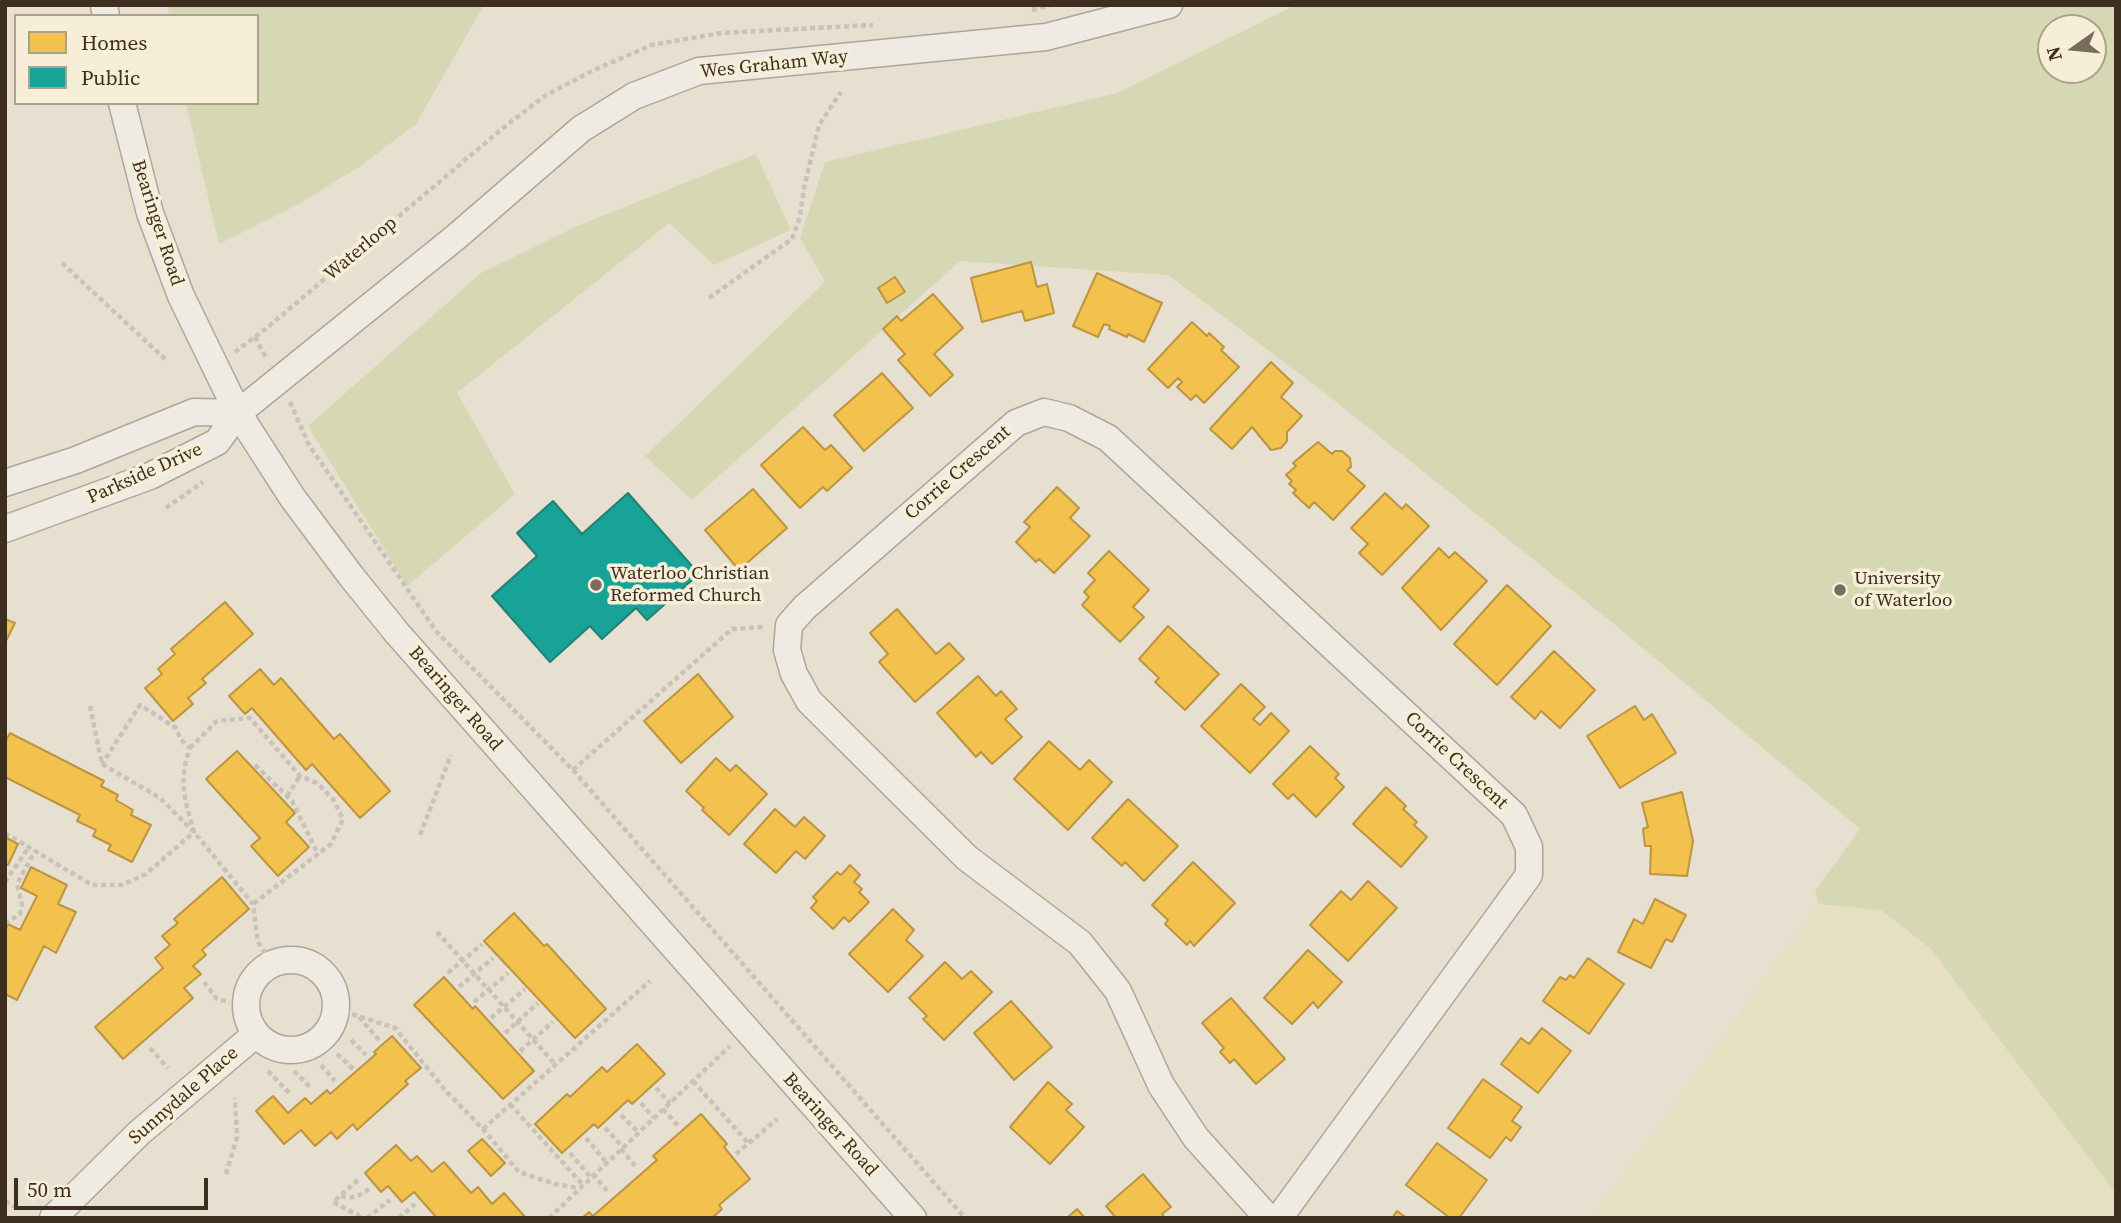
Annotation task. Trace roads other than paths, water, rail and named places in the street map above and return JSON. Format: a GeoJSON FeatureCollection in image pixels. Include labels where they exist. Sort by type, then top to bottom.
{"type":"FeatureCollection","features":[{"type":"Feature","properties":{"kind":"street","name":"Wes Graham Way"},"geometry":{"type":"LineString","coordinates":[[238,413],[456,237],[581,129],[634,96],[698,72],[1045,37],[1104,14],[1169,5]]}},
{"type":"Feature","properties":{"kind":"street","name":"Bearinger Road"},"geometry":{"type":"LineString","coordinates":[[123,105],[150,213],[181,296],[238,413],[292,497],[382,614],[913,1218]]}},
{"type":"Feature","properties":{"kind":"street","name":"Parkside Drive"},"geometry":{"type":"LineString","coordinates":[[5,483],[76,460],[194,412],[238,413]]}},
{"type":"Feature","properties":{"kind":"street","name":"Corrie Crescent"},"geometry":{"type":"LineString","coordinates":[[1268,1218],[1189,1128],[1161,1085],[1118,991],[1080,943],[967,858],[809,701],[794,674],[787,650],[789,625],[804,608],[1016,423],[1044,412],[1069,418],[1108,438],[1514,815],[1529,847],[1529,875],[1279,1218]]}},
{"type":"Feature","properties":{"kind":"street","name":"Parkside Drive"},"geometry":{"type":"LineString","coordinates":[[5,529],[150,476],[217,442],[238,413]]}},
{"type":"Feature","properties":{"kind":"street","name":"Sunnydale Place"},"geometry":{"type":"LineString","coordinates":[[289,960],[304,962],[324,974],[348,1013],[334,1022],[326,1035],[300,1050],[284,1050],[268,1044],[256,1034],[247,1014],[249,990],[259,974],[272,965],[289,960]]}},
{"type":"Feature","properties":{"kind":"street","name":"Sunnydale Place"},"geometry":{"type":"LineString","coordinates":[[53,1218],[139,1133],[256,1034]]}},
{"type":"Feature","properties":{"kind":"place","name":"Waterloo Christian Reformed Church"},"geometry":{"type":"Point","coordinates":[596,585]}},
{"type":"Feature","properties":{"kind":"place","name":"University of Waterloo"},"geometry":{"type":"Point","coordinates":[1840,590]}}]}
